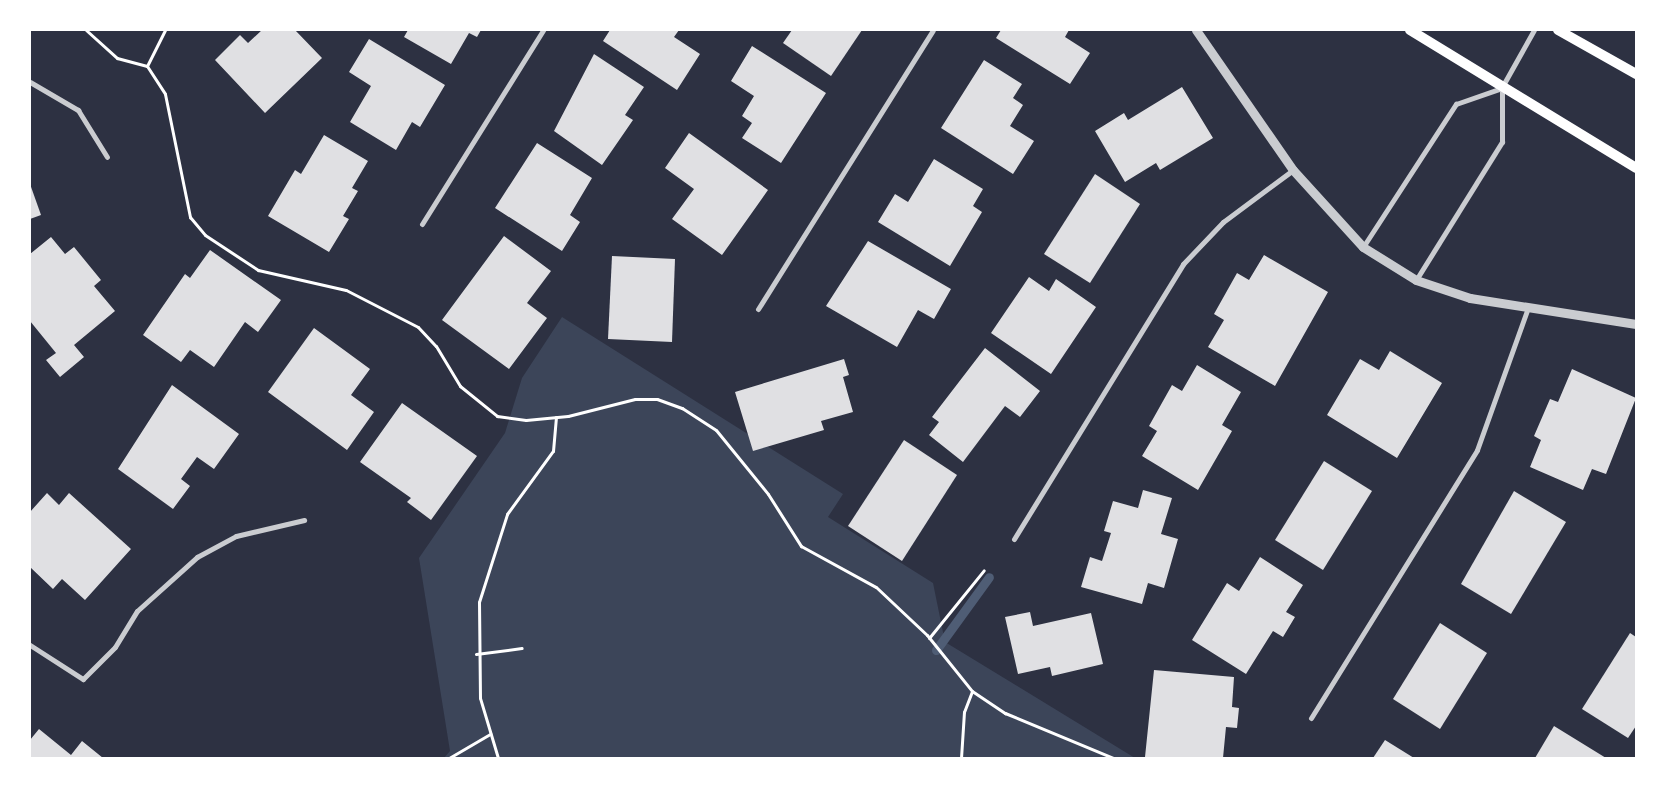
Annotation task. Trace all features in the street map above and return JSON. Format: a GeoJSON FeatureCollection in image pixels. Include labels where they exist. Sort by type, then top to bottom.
{"type":"FeatureCollection","features":[{"type":"Feature","properties":{"kind":"main road"},"geometry":{"type":"LineString","coordinates":[[1410,30],[1502,88],[1636,168]]}},
{"type":"Feature","properties":{"kind":"main road"},"geometry":{"type":"LineString","coordinates":[[1558,30],[1636,74]]}},
{"type":"Feature","properties":{"kind":"street"},"geometry":{"type":"LineString","coordinates":[[422,224],[542,30]]}},
{"type":"Feature","properties":{"kind":"street"},"geometry":{"type":"LineString","coordinates":[[758,308],[933,30]]}},
{"type":"Feature","properties":{"kind":"street"},"geometry":{"type":"LineString","coordinates":[[1196,30],[1293,170],[1362,247],[1416,280],[1470,298],[1527,310],[1636,324]]}},
{"type":"Feature","properties":{"kind":"street"},"geometry":{"type":"LineString","coordinates":[[1416,280],[1502,142],[1502,88],[1534,30]]}},
{"type":"Feature","properties":{"kind":"street"},"geometry":{"type":"LineString","coordinates":[[30,82],[78,110],[107,157]]}},
{"type":"Feature","properties":{"kind":"street"},"geometry":{"type":"LineString","coordinates":[[1362,247],[1456,104],[1502,88]]}},
{"type":"Feature","properties":{"kind":"street"},"geometry":{"type":"LineString","coordinates":[[1014,539],[1183,264],[1223,222],[1293,170]]}},
{"type":"Feature","properties":{"kind":"street"},"geometry":{"type":"LineString","coordinates":[[1311,718],[1477,450],[1527,310]]}},
{"type":"Feature","properties":{"kind":"street"},"geometry":{"type":"LineString","coordinates":[[30,645],[83,679],[115,647],[137,611],[197,557],[236,536],[304,520]]}},
{"type":"Feature","properties":{"kind":"path"},"geometry":{"type":"LineString","coordinates":[[86,30],[117,58],[146,66],[165,94],[190,217],[205,235],[258,270],[346,290],[412,323],[436,346],[460,386],[497,416],[556,417],[635,398],[657,399],[682,408],[716,430],[768,494],[801,546],[876,587],[929,638],[972,691],[1005,713],[1113,758]]}},
{"type":"Feature","properties":{"kind":"path"},"geometry":{"type":"LineString","coordinates":[[146,66],[166,30]]}},
{"type":"Feature","properties":{"kind":"path"},"geometry":{"type":"LineString","coordinates":[[498,758],[480,698],[476,654],[479,602],[506,514],[553,451],[556,417]]}},
{"type":"Feature","properties":{"kind":"path"},"geometry":{"type":"LineString","coordinates":[[929,638],[984,570]]}},
{"type":"Feature","properties":{"kind":"path"},"geometry":{"type":"LineString","coordinates":[[476,654],[522,648]]}},
{"type":"Feature","properties":{"kind":"path"},"geometry":{"type":"LineString","coordinates":[[961,758],[964,712],[972,691]]}},
{"type":"Feature","properties":{"kind":"path"},"geometry":{"type":"LineString","coordinates":[[449,758],[490,734]]}},
{"type":"Feature","properties":{"kind":"shaded area"},"geometry":{"type":"Polygon","coordinates":[[[562,317],[843,494],[828,517],[933,583],[945,642],[1135,758],[444,758],[450,751],[419,558],[505,433],[522,378],[562,317]]]}},
{"type":"Feature","properties":{"kind":"building"},"geometry":{"type":"Polygon","coordinates":[[[262,30],[295,30],[322,58],[265,113],[215,60],[240,35],[248,43],[262,30]]]}},
{"type":"Feature","properties":{"kind":"building"},"geometry":{"type":"Polygon","coordinates":[[[408,30],[481,30],[477,37],[469,33],[451,64],[404,37],[408,30]]]}},
{"type":"Feature","properties":{"kind":"building"},"geometry":{"type":"Polygon","coordinates":[[[610,30],[679,30],[674,37],[700,54],[677,90],[603,41],[610,30]]]}},
{"type":"Feature","properties":{"kind":"building"},"geometry":{"type":"Polygon","coordinates":[[[792,30],[862,30],[831,76],[783,43],[792,30]]]}},
{"type":"Feature","properties":{"kind":"building"},"geometry":{"type":"Polygon","coordinates":[[[1001,30],[1069,30],[1065,37],[1090,53],[1070,84],[996,38],[1001,30]]]}},
{"type":"Feature","properties":{"kind":"building"},"geometry":{"type":"Polygon","coordinates":[[[369,39],[445,85],[420,127],[412,122],[396,150],[350,122],[371,86],[349,72],[369,39]]]}},
{"type":"Feature","properties":{"kind":"building"},"geometry":{"type":"Polygon","coordinates":[[[752,46],[826,93],[781,163],[742,138],[752,123],[742,116],[754,96],[731,81],[752,46]]]}},
{"type":"Feature","properties":{"kind":"building"},"geometry":{"type":"Polygon","coordinates":[[[594,54],[644,87],[625,115],[633,120],[602,165],[554,131],[594,54]]]}},
{"type":"Feature","properties":{"kind":"building"},"geometry":{"type":"Polygon","coordinates":[[[984,60],[1022,84],[1013,98],[1023,105],[1010,126],[1034,141],[1013,174],[941,128],[984,60]]]}},
{"type":"Feature","properties":{"kind":"building"},"geometry":{"type":"Polygon","coordinates":[[[1182,87],[1213,138],[1160,170],[1156,163],[1125,182],[1095,131],[1124,113],[1128,120],[1182,87]]]}},
{"type":"Feature","properties":{"kind":"building"},"geometry":{"type":"Polygon","coordinates":[[[689,133],[768,190],[722,255],[672,219],[694,189],[665,168],[689,133]]]}},
{"type":"Feature","properties":{"kind":"building"},"geometry":{"type":"Polygon","coordinates":[[[324,135],[368,161],[352,188],[358,191],[343,216],[349,219],[329,252],[268,216],[295,170],[301,174],[324,135]]]}},
{"type":"Feature","properties":{"kind":"building"},"geometry":{"type":"Polygon","coordinates":[[[537,143],[592,178],[570,215],[580,222],[562,251],[495,208],[537,143]]]}},
{"type":"Feature","properties":{"kind":"building"},"geometry":{"type":"Polygon","coordinates":[[[934,159],[983,189],[973,206],[982,212],[950,266],[878,222],[895,194],[908,202],[934,159]]]}},
{"type":"Feature","properties":{"kind":"building"},"geometry":{"type":"Polygon","coordinates":[[[1095,174],[1140,204],[1090,283],[1044,254],[1095,174]]]}},
{"type":"Feature","properties":{"kind":"building"},"geometry":{"type":"Polygon","coordinates":[[[30,184],[41,215],[30,219],[30,184]]]}},
{"type":"Feature","properties":{"kind":"building"},"geometry":{"type":"Polygon","coordinates":[[[504,236],[551,271],[527,303],[547,318],[509,369],[442,320],[504,236]]]}},
{"type":"Feature","properties":{"kind":"building"},"geometry":{"type":"Polygon","coordinates":[[[51,237],[65,254],[74,247],[101,280],[94,286],[115,311],[74,345],[84,357],[60,377],[46,360],[56,353],[30,321],[30,254],[51,237]]]}},
{"type":"Feature","properties":{"kind":"building"},"geometry":{"type":"Polygon","coordinates":[[[868,241],[951,289],[934,319],[918,310],[897,347],[826,306],[868,241]]]}},
{"type":"Feature","properties":{"kind":"building"},"geometry":{"type":"Polygon","coordinates":[[[210,250],[281,300],[258,332],[245,322],[214,367],[190,350],[181,362],[143,335],[185,274],[190,278],[210,250]]]}},
{"type":"Feature","properties":{"kind":"building"},"geometry":{"type":"Polygon","coordinates":[[[1264,255],[1328,292],[1275,386],[1208,347],[1224,320],[1214,314],[1237,273],[1249,280],[1264,255]]]}},
{"type":"Feature","properties":{"kind":"building"},"geometry":{"type":"Polygon","coordinates":[[[612,256],[675,259],[672,342],[608,339],[612,256]]]}},
{"type":"Feature","properties":{"kind":"building"},"geometry":{"type":"Polygon","coordinates":[[[1029,277],[1049,291],[1056,279],[1096,307],[1051,374],[991,333],[1029,277]]]}},
{"type":"Feature","properties":{"kind":"building"},"geometry":{"type":"Polygon","coordinates":[[[314,328],[370,369],[351,395],[374,412],[347,450],[268,392],[314,328]]]}},
{"type":"Feature","properties":{"kind":"building"},"geometry":{"type":"Polygon","coordinates":[[[985,348],[1040,391],[1020,417],[1005,406],[963,462],[929,435],[939,422],[932,417],[985,348]]]}},
{"type":"Feature","properties":{"kind":"building"},"geometry":{"type":"Polygon","coordinates":[[[1390,351],[1442,383],[1397,458],[1327,415],[1360,359],[1379,370],[1390,351]]]}},
{"type":"Feature","properties":{"kind":"building"},"geometry":{"type":"Polygon","coordinates":[[[844,359],[849,375],[843,377],[853,412],[821,421],[824,430],[753,451],[735,392],[844,359]]]}},
{"type":"Feature","properties":{"kind":"building"},"geometry":{"type":"Polygon","coordinates":[[[1197,365],[1241,392],[1222,425],[1232,431],[1198,490],[1142,456],[1157,431],[1149,426],[1172,385],[1182,391],[1197,365]]]}},
{"type":"Feature","properties":{"kind":"building"},"geometry":{"type":"Polygon","coordinates":[[[1572,369],[1636,398],[1606,474],[1592,469],[1583,490],[1530,467],[1541,440],[1534,436],[1550,399],[1558,402],[1572,369]]]}},
{"type":"Feature","properties":{"kind":"building"},"geometry":{"type":"Polygon","coordinates":[[[172,385],[239,434],[214,469],[197,457],[181,479],[190,486],[173,509],[118,469],[172,385]]]}},
{"type":"Feature","properties":{"kind":"building"},"geometry":{"type":"Polygon","coordinates":[[[402,403],[477,456],[431,520],[407,502],[411,498],[360,462],[402,403]]]}},
{"type":"Feature","properties":{"kind":"building"},"geometry":{"type":"Polygon","coordinates":[[[904,440],[957,475],[902,561],[848,526],[904,440]]]}},
{"type":"Feature","properties":{"kind":"building"},"geometry":{"type":"Polygon","coordinates":[[[1324,461],[1372,491],[1323,570],[1275,540],[1324,461]]]}},
{"type":"Feature","properties":{"kind":"building"},"geometry":{"type":"Polygon","coordinates":[[[1143,490],[1172,498],[1161,534],[1178,539],[1164,588],[1148,583],[1142,604],[1081,587],[1090,557],[1102,561],[1111,533],[1104,531],[1113,501],[1138,508],[1143,490]]]}},
{"type":"Feature","properties":{"kind":"building"},"geometry":{"type":"Polygon","coordinates":[[[1514,491],[1566,522],[1511,614],[1461,584],[1514,491]]]}},
{"type":"Feature","properties":{"kind":"building"},"geometry":{"type":"Polygon","coordinates":[[[47,493],[59,505],[69,493],[131,549],[85,600],[62,579],[53,589],[30,567],[30,512],[47,493]]]}},
{"type":"Feature","properties":{"kind":"building"},"geometry":{"type":"Polygon","coordinates":[[[1260,557],[1303,585],[1286,612],[1295,617],[1283,637],[1273,631],[1246,674],[1192,640],[1227,583],[1239,591],[1260,557]]]}},
{"type":"Feature","properties":{"kind":"building"},"geometry":{"type":"Polygon","coordinates":[[[1030,612],[1033,626],[1091,613],[1103,664],[1052,676],[1050,667],[1018,674],[1005,617],[1030,612]]]}},
{"type":"Feature","properties":{"kind":"building"},"geometry":{"type":"Polygon","coordinates":[[[1440,623],[1487,653],[1440,729],[1393,699],[1440,623]]]}},
{"type":"Feature","properties":{"kind":"building"},"geometry":{"type":"Polygon","coordinates":[[[1630,633],[1636,637],[1636,726],[1628,738],[1582,709],[1630,633]]]}},
{"type":"Feature","properties":{"kind":"building"},"geometry":{"type":"Polygon","coordinates":[[[1154,670],[1234,677],[1232,707],[1239,708],[1237,728],[1226,727],[1223,758],[1145,757],[1154,670]]]}},
{"type":"Feature","properties":{"kind":"building"},"geometry":{"type":"Polygon","coordinates":[[[1554,726],[1606,758],[1535,758],[1554,726]]]}},
{"type":"Feature","properties":{"kind":"building"},"geometry":{"type":"Polygon","coordinates":[[[39,729],[71,755],[82,741],[103,758],[30,758],[30,740],[39,729]]]}},
{"type":"Feature","properties":{"kind":"building"},"geometry":{"type":"Polygon","coordinates":[[[1385,740],[1414,758],[1373,758],[1385,740]]]}},
{"type":"Feature","properties":{"kind":"waterway"},"geometry":{"type":"LineString","coordinates":[[936,650],[989,577]]}}]}
